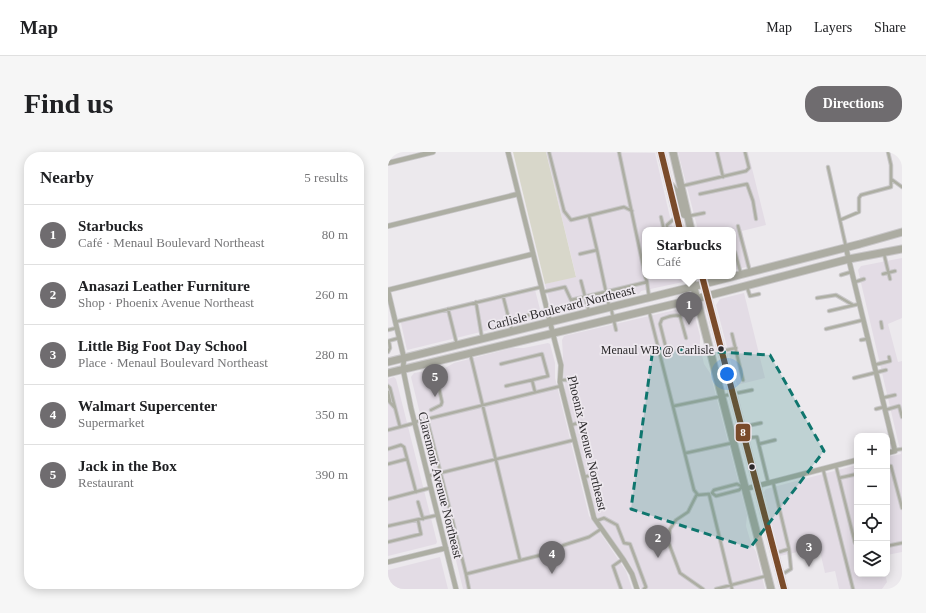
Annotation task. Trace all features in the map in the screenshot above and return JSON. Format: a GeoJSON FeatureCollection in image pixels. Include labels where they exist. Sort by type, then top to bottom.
{"type":"FeatureCollection","features":[{"type":"Feature","properties":{"kind":"main road"},"geometry":{"type":"LineString","coordinates":[[661,152],[679,227]]}},
{"type":"Feature","properties":{"kind":"main road"},"geometry":{"type":"LineString","coordinates":[[674,152],[690,227]]}},
{"type":"Feature","properties":{"kind":"main road"},"geometry":{"type":"LineString","coordinates":[[668,184],[676,192],[682,213],[688,216]]}},
{"type":"Feature","properties":{"kind":"main road","name":"Carlisle Boulevard Northeast"},"geometry":{"type":"LineString","coordinates":[[736,276],[902,232]]}},
{"type":"Feature","properties":{"kind":"main road","name":"Carlisle Boulevard Northeast"},"geometry":{"type":"LineString","coordinates":[[388,373],[552,332],[696,299],[849,259],[902,249]]}},
{"type":"Feature","properties":{"kind":"main road"},"geometry":{"type":"LineString","coordinates":[[692,279],[771,589]]}},
{"type":"Feature","properties":{"kind":"main road"},"geometry":{"type":"LineString","coordinates":[[703,279],[784,589]]}},
{"type":"Feature","properties":{"kind":"main road","name":"Carlisle Boulevard Northeast"},"geometry":{"type":"LineString","coordinates":[[388,362],[693,287],[715,279]]}},
{"type":"Feature","properties":{"kind":"main road"},"geometry":{"type":"LineString","coordinates":[[470,353],[474,345],[503,338],[512,332]]}},
{"type":"Feature","properties":{"kind":"street"},"geometry":{"type":"LineString","coordinates":[[388,163],[432,152]]}},
{"type":"Feature","properties":{"kind":"street","name":"Phoenix Avenue Northeast"},"geometry":{"type":"LineString","coordinates":[[510,153],[518,194],[561,364],[561,386],[596,521],[623,559],[632,574],[637,589]]}},
{"type":"Feature","properties":{"kind":"street"},"geometry":{"type":"LineString","coordinates":[[388,226],[518,194]]}},
{"type":"Feature","properties":{"kind":"street"},"geometry":{"type":"LineString","coordinates":[[846,248],[894,451],[890,452]]}},
{"type":"Feature","properties":{"kind":"street"},"geometry":{"type":"LineString","coordinates":[[388,292],[533,254]]}},
{"type":"Feature","properties":{"kind":"street","name":"Claremont Avenue Northeast"},"geometry":{"type":"LineString","coordinates":[[388,292],[404,358],[403,369],[415,423],[456,589]]}},
{"type":"Feature","properties":{"kind":"street"},"geometry":{"type":"LineString","coordinates":[[744,486],[757,486],[854,461]]}},
{"type":"Feature","properties":{"kind":"street"},"geometry":{"type":"LineString","coordinates":[[388,562],[446,548]]}},
{"type":"Feature","properties":{"kind":"lane"},"geometry":{"type":"LineString","coordinates":[[549,152],[564,211],[571,220],[624,208],[632,211]]}},
{"type":"Feature","properties":{"kind":"lane"},"geometry":{"type":"LineString","coordinates":[[619,152],[642,262]]}},
{"type":"Feature","properties":{"kind":"lane"},"geometry":{"type":"LineString","coordinates":[[717,152],[723,177]]}},
{"type":"Feature","properties":{"kind":"lane"},"geometry":{"type":"LineString","coordinates":[[681,186],[746,171],[748,168],[745,152]]}},
{"type":"Feature","properties":{"kind":"lane"},"geometry":{"type":"LineString","coordinates":[[840,220],[859,212],[859,198],[861,195],[891,187],[891,165],[888,152]]}},
{"type":"Feature","properties":{"kind":"lane"},"geometry":{"type":"LineString","coordinates":[[828,167],[846,248]]}},
{"type":"Feature","properties":{"kind":"lane"},"geometry":{"type":"LineString","coordinates":[[891,179],[902,187]]}},
{"type":"Feature","properties":{"kind":"lane"},"geometry":{"type":"LineString","coordinates":[[700,194],[747,184],[756,219]]}},
{"type":"Feature","properties":{"kind":"lane"},"geometry":{"type":"LineString","coordinates":[[688,216],[704,213]]}},
{"type":"Feature","properties":{"kind":"lane"},"geometry":{"type":"LineString","coordinates":[[589,216],[616,330]]}},
{"type":"Feature","properties":{"kind":"lane"},"geometry":{"type":"LineString","coordinates":[[666,227],[676,216]]}},
{"type":"Feature","properties":{"kind":"lane"},"geometry":{"type":"LineString","coordinates":[[661,217],[665,227]]}},
{"type":"Feature","properties":{"kind":"lane"},"geometry":{"type":"LineString","coordinates":[[738,226],[750,272]]}},
{"type":"Feature","properties":{"kind":"lane"},"geometry":{"type":"LineString","coordinates":[[580,254],[597,250]]}},
{"type":"Feature","properties":{"kind":"lane"},"geometry":{"type":"LineString","coordinates":[[884,252],[890,279]]}},
{"type":"Feature","properties":{"kind":"lane"},"geometry":{"type":"LineString","coordinates":[[736,256],[741,275]]}},
{"type":"Feature","properties":{"kind":"lane"},"geometry":{"type":"LineString","coordinates":[[883,274],[895,271]]}},
{"type":"Feature","properties":{"kind":"lane"},"geometry":{"type":"LineString","coordinates":[[841,275],[852,272]]}},
{"type":"Feature","properties":{"kind":"lane"},"geometry":{"type":"LineString","coordinates":[[646,279],[649,298]]}},
{"type":"Feature","properties":{"kind":"lane"},"geometry":{"type":"LineString","coordinates":[[854,282],[864,279]]}},
{"type":"Feature","properties":{"kind":"lane"},"geometry":{"type":"LineString","coordinates":[[581,281],[589,312]]}},
{"type":"Feature","properties":{"kind":"lane"},"geometry":{"type":"LineString","coordinates":[[395,322],[503,296],[565,287],[571,300],[586,298],[647,282]]}},
{"type":"Feature","properties":{"kind":"lane"},"geometry":{"type":"LineString","coordinates":[[747,286],[750,296],[759,294]]}},
{"type":"Feature","properties":{"kind":"lane"},"geometry":{"type":"LineString","coordinates":[[816,298],[836,295],[853,305]]}},
{"type":"Feature","properties":{"kind":"lane"},"geometry":{"type":"LineString","coordinates":[[503,296],[512,332]]}},
{"type":"Feature","properties":{"kind":"lane"},"geometry":{"type":"LineString","coordinates":[[476,302],[482,339]]}},
{"type":"Feature","properties":{"kind":"lane"},"geometry":{"type":"LineString","coordinates":[[829,311],[860,304]]}},
{"type":"Feature","properties":{"kind":"lane"},"geometry":{"type":"LineString","coordinates":[[448,309],[457,345]]}},
{"type":"Feature","properties":{"kind":"lane"},"geometry":{"type":"LineString","coordinates":[[648,310],[674,406],[694,490],[697,494]]}},
{"type":"Feature","properties":{"kind":"lane"},"geometry":{"type":"LineString","coordinates":[[509,320],[537,313]]}},
{"type":"Feature","properties":{"kind":"lane"},"geometry":{"type":"LineString","coordinates":[[665,344],[660,324],[662,319],[667,317],[677,315],[680,316],[686,338]]}},
{"type":"Feature","properties":{"kind":"lane"},"geometry":{"type":"LineString","coordinates":[[826,328],[863,320]]}},
{"type":"Feature","properties":{"kind":"lane"},"geometry":{"type":"LineString","coordinates":[[881,322],[882,328]]}},
{"type":"Feature","properties":{"kind":"lane"},"geometry":{"type":"LineString","coordinates":[[388,330],[397,328]]}},
{"type":"Feature","properties":{"kind":"lane"},"geometry":{"type":"LineString","coordinates":[[732,334],[744,380]]}},
{"type":"Feature","properties":{"kind":"lane"},"geometry":{"type":"LineString","coordinates":[[388,352],[390,348],[388,341],[399,338]]}},
{"type":"Feature","properties":{"kind":"lane"},"geometry":{"type":"LineString","coordinates":[[861,340],[867,339]]}},
{"type":"Feature","properties":{"kind":"lane"},"geometry":{"type":"LineString","coordinates":[[722,352],[736,348]]}},
{"type":"Feature","properties":{"kind":"lane"},"geometry":{"type":"LineString","coordinates":[[470,353],[520,560]]}},
{"type":"Feature","properties":{"kind":"lane"},"geometry":{"type":"LineString","coordinates":[[502,364],[542,354],[548,376],[506,386]]}},
{"type":"Feature","properties":{"kind":"lane"},"geometry":{"type":"LineString","coordinates":[[874,366],[890,361],[889,357]]}},
{"type":"Feature","properties":{"kind":"lane"},"geometry":{"type":"LineString","coordinates":[[854,378],[886,370]]}},
{"type":"Feature","properties":{"kind":"lane"},"geometry":{"type":"LineString","coordinates":[[431,410],[441,405],[442,402],[437,379]]}},
{"type":"Feature","properties":{"kind":"lane"},"geometry":{"type":"LineString","coordinates":[[532,380],[535,392]]}},
{"type":"Feature","properties":{"kind":"lane"},"geometry":{"type":"LineString","coordinates":[[560,380],[574,380]]}},
{"type":"Feature","properties":{"kind":"lane"},"geometry":{"type":"LineString","coordinates":[[388,386],[390,388],[400,427]]}},
{"type":"Feature","properties":{"kind":"lane"},"geometry":{"type":"LineString","coordinates":[[388,430],[561,386]]}},
{"type":"Feature","properties":{"kind":"lane"},"geometry":{"type":"LineString","coordinates":[[674,406],[752,390]]}},
{"type":"Feature","properties":{"kind":"lane"},"geometry":{"type":"LineString","coordinates":[[388,392],[389,401],[396,410]]}},
{"type":"Feature","properties":{"kind":"lane"},"geometry":{"type":"LineString","coordinates":[[882,398],[895,395]]}},
{"type":"Feature","properties":{"kind":"lane"},"geometry":{"type":"LineString","coordinates":[[876,409],[900,406],[902,417]]}},
{"type":"Feature","properties":{"kind":"lane"},"geometry":{"type":"LineString","coordinates":[[427,419],[469,589]]}},
{"type":"Feature","properties":{"kind":"lane"},"geometry":{"type":"LineString","coordinates":[[571,425],[582,422]]}},
{"type":"Feature","properties":{"kind":"lane"},"geometry":{"type":"LineString","coordinates":[[742,427],[761,423]]}},
{"type":"Feature","properties":{"kind":"lane"},"geometry":{"type":"LineString","coordinates":[[745,439],[757,437],[789,549],[791,569],[780,575]]}},
{"type":"Feature","properties":{"kind":"lane"},"geometry":{"type":"LineString","coordinates":[[428,476],[574,440]]}},
{"type":"Feature","properties":{"kind":"lane"},"geometry":{"type":"LineString","coordinates":[[759,444],[775,440]]}},
{"type":"Feature","properties":{"kind":"lane"},"geometry":{"type":"LineString","coordinates":[[686,454],[734,442]]}},
{"type":"Feature","properties":{"kind":"lane"},"geometry":{"type":"LineString","coordinates":[[388,448],[401,445],[404,447],[416,492]]}},
{"type":"Feature","properties":{"kind":"lane"},"geometry":{"type":"LineString","coordinates":[[894,451],[902,449]]}},
{"type":"Feature","properties":{"kind":"lane"},"geometry":{"type":"LineString","coordinates":[[388,464],[407,459]]}},
{"type":"Feature","properties":{"kind":"lane"},"geometry":{"type":"LineString","coordinates":[[836,466],[855,541]]}},
{"type":"Feature","properties":{"kind":"lane"},"geometry":{"type":"LineString","coordinates":[[890,466],[902,508]]}},
{"type":"Feature","properties":{"kind":"lane"},"geometry":{"type":"LineString","coordinates":[[823,469],[853,589]]}},
{"type":"Feature","properties":{"kind":"lane"},"geometry":{"type":"LineString","coordinates":[[584,477],[596,474]]}},
{"type":"Feature","properties":{"kind":"lane"},"geometry":{"type":"LineString","coordinates":[[839,478],[854,475]]}},
{"type":"Feature","properties":{"kind":"lane"},"geometry":{"type":"LineString","coordinates":[[710,494],[714,490],[737,484],[744,486]]}},
{"type":"Feature","properties":{"kind":"lane"},"geometry":{"type":"LineString","coordinates":[[697,494],[710,494],[716,496],[739,490],[744,486]]}},
{"type":"Feature","properties":{"kind":"lane"},"geometry":{"type":"LineString","coordinates":[[388,499],[431,488]]}},
{"type":"Feature","properties":{"kind":"lane"},"geometry":{"type":"LineString","coordinates":[[697,494],[688,512],[676,520],[670,529],[668,541],[680,573],[703,589]]}},
{"type":"Feature","properties":{"kind":"lane"},"geometry":{"type":"LineString","coordinates":[[710,494],[732,589]]}},
{"type":"Feature","properties":{"kind":"lane"},"geometry":{"type":"LineString","coordinates":[[418,502],[423,519]]}},
{"type":"Feature","properties":{"kind":"lane"},"geometry":{"type":"LineString","coordinates":[[388,526],[438,515]]}},
{"type":"Feature","properties":{"kind":"lane"},"geometry":{"type":"LineString","coordinates":[[596,521],[604,518],[617,525],[624,543],[630,544],[646,587],[644,589]]}},
{"type":"Feature","properties":{"kind":"lane"},"geometry":{"type":"LineString","coordinates":[[388,542],[421,534],[418,520]]}},
{"type":"Feature","properties":{"kind":"lane"},"geometry":{"type":"LineString","coordinates":[[466,574],[549,553],[564,545],[589,537],[601,529]]}},
{"type":"Feature","properties":{"kind":"lane"},"geometry":{"type":"LineString","coordinates":[[890,545],[902,542]]}},
{"type":"Feature","properties":{"kind":"lane"},"geometry":{"type":"LineString","coordinates":[[774,553],[789,549]]}},
{"type":"Feature","properties":{"kind":"lane"},"geometry":{"type":"LineString","coordinates":[[621,589],[613,566],[623,559]]}},
{"type":"Feature","properties":{"kind":"lane"},"geometry":{"type":"LineString","coordinates":[[716,589],[768,576]]}},
{"type":"Feature","properties":{"kind":"highlighted area"},"geometry":{"type":"Polygon","coordinates":[[[653,348],[770,355],[824,451],[750,548],[631,509],[653,348]]]}},
{"type":"Feature","properties":{"kind":"shaded area"},"geometry":{"type":"Polygon","coordinates":[[[513,152],[546,152],[576,277],[545,284],[513,152]]]}},
{"type":"Feature","properties":{"kind":"shaded area"},"geometry":{"type":"Polygon","coordinates":[[[546,152],[655,153],[672,227],[642,227],[642,279],[684,279],[683,282],[641,291],[639,294],[615,296],[599,303],[553,314],[545,284],[576,276],[546,152]]]}},
{"type":"Feature","properties":{"kind":"shaded area"},"geometry":{"type":"Polygon","coordinates":[[[678,152],[748,152],[766,225],[742,231],[751,266],[736,269],[736,227],[697,227],[678,152]]]}},
{"type":"Feature","properties":{"kind":"shaded area"},"geometry":{"type":"Polygon","coordinates":[[[902,258],[902,318],[888,324],[898,362],[902,361],[902,552],[890,554],[890,456],[901,454],[858,270],[861,266],[902,258]]]}},
{"type":"Feature","properties":{"kind":"shaded area"},"geometry":{"type":"Polygon","coordinates":[[[535,290],[542,317],[407,350],[401,323],[535,290]]]}},
{"type":"Feature","properties":{"kind":"shaded area"},"geometry":{"type":"Polygon","coordinates":[[[744,293],[765,378],[737,385],[716,305],[720,299],[744,293]]]}},
{"type":"Feature","properties":{"kind":"shaded area"},"geometry":{"type":"Polygon","coordinates":[[[688,307],[693,309],[700,336],[700,347],[704,364],[710,373],[747,515],[746,526],[751,543],[756,552],[765,589],[641,589],[631,566],[597,517],[565,392],[562,340],[564,336],[688,307]]]}},
{"type":"Feature","properties":{"kind":"shaded area"},"geometry":{"type":"Polygon","coordinates":[[[548,343],[550,344],[555,363],[555,378],[589,516],[626,571],[632,589],[463,589],[411,377],[414,373],[445,368],[454,363],[512,348],[524,348],[548,343]]]}},
{"type":"Feature","properties":{"kind":"shaded area"},"geometry":{"type":"Polygon","coordinates":[[[394,377],[396,379],[437,542],[436,544],[388,556],[388,379],[394,377]]]}},
{"type":"Feature","properties":{"kind":"shaded area"},"geometry":{"type":"Polygon","coordinates":[[[854,466],[854,577],[886,577],[887,582],[882,589],[839,589],[835,571],[825,573],[819,547],[780,556],[764,492],[766,489],[854,466]]]}},
{"type":"Feature","properties":{"kind":"shaded area"},"geometry":{"type":"Polygon","coordinates":[[[440,557],[448,589],[388,589],[388,570],[440,557]]]}},
{"type":"Feature","properties":{"kind":"transit line","name":"8"},"geometry":{"type":"LineString","coordinates":[[661,152],[679,227]]}},
{"type":"Feature","properties":{"kind":"transit line","name":"8"},"geometry":{"type":"LineString","coordinates":[[703,279],[784,589]]}},
{"type":"Feature","properties":{"kind":"place","name":"Starbucks"},"geometry":{"type":"Point","coordinates":[689,325]}},
{"type":"Feature","properties":{"kind":"place","name":"Menaul WB @ Carlisle"},"geometry":{"type":"Point","coordinates":[721,349]}},
{"type":"Feature","properties":{"kind":"place","name":"Jack in the Box"},"geometry":{"type":"Point","coordinates":[435,397]}},
{"type":"Feature","properties":{"kind":"place","name":"Anasazi Leather Furniture"},"geometry":{"type":"Point","coordinates":[658,558]}},
{"type":"Feature","properties":{"kind":"place","name":"Little Big Foot Day School"},"geometry":{"type":"Point","coordinates":[809,567]}},
{"type":"Feature","properties":{"kind":"place","name":"Walmart Supercenter"},"geometry":{"type":"Point","coordinates":[552,574]}}]}
